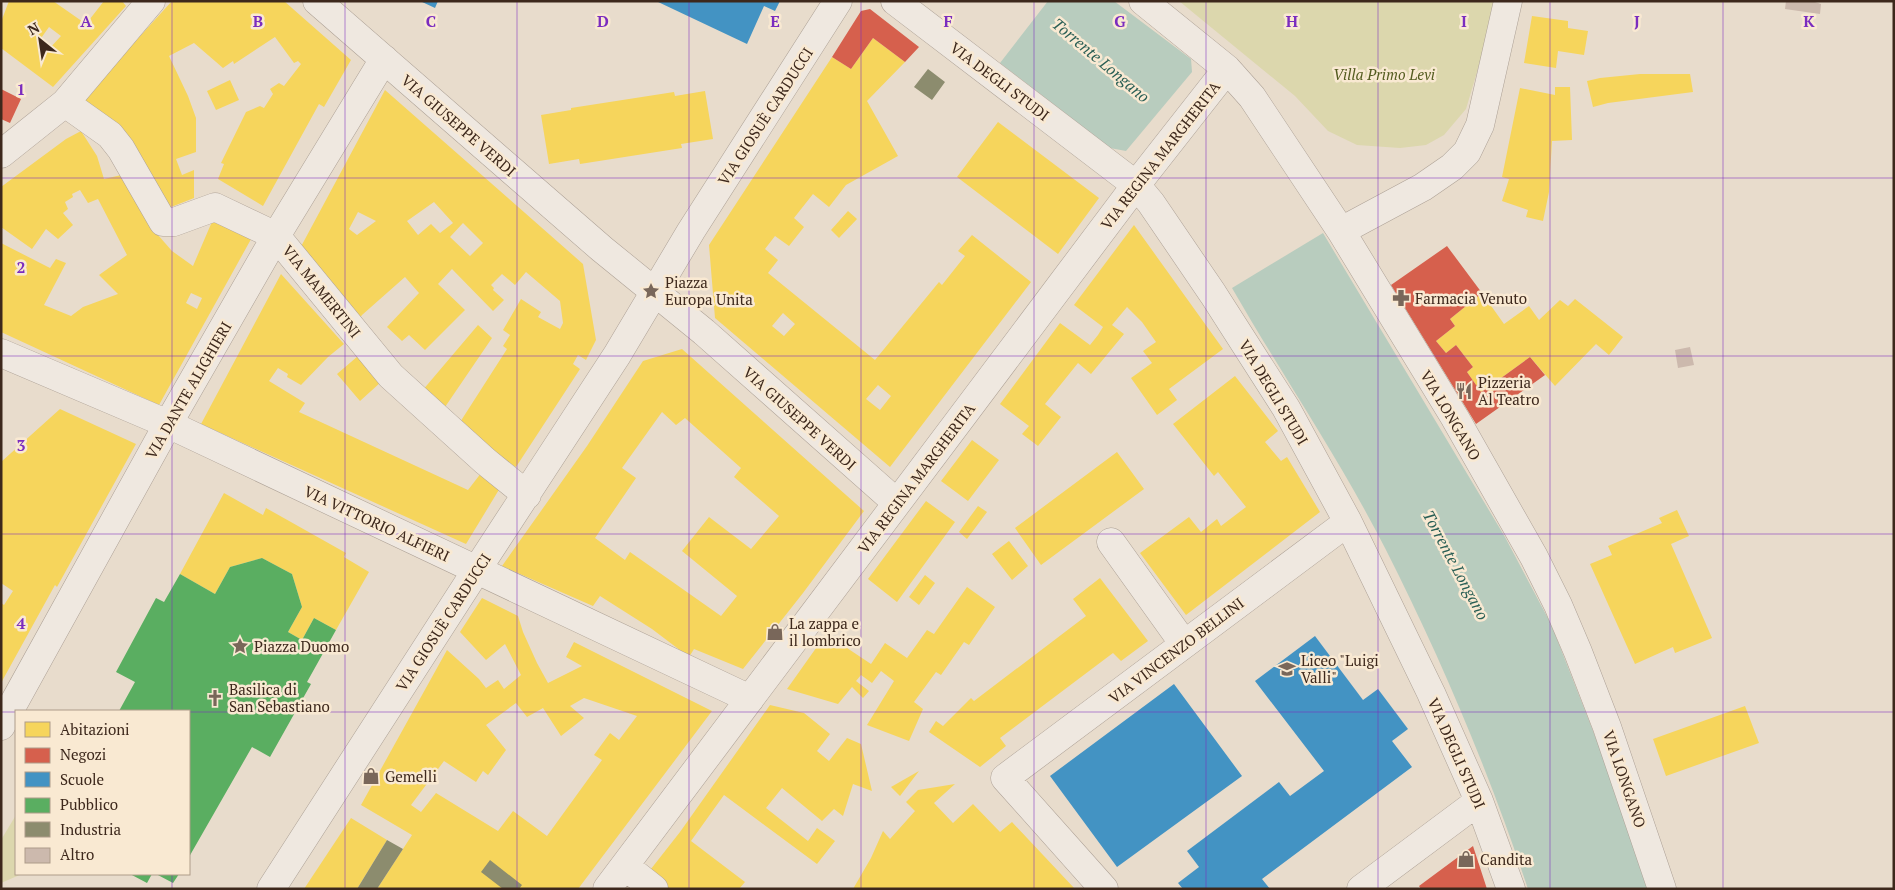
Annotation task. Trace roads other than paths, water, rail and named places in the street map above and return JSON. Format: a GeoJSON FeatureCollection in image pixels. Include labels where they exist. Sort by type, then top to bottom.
{"type":"FeatureCollection","features":[{"type":"Feature","properties":{"kind":"street"},"geometry":{"type":"LineString","coordinates":[[1,154],[65,103],[151,1]]}},
{"type":"Feature","properties":{"kind":"street","name":"VIA GIUSEPPE VERDI"},"geometry":{"type":"LineString","coordinates":[[317,1],[602,249],[704,332],[897,503]]}},
{"type":"Feature","properties":{"kind":"street","name":"VIA GIOSUÈ CARDUCCI"},"geometry":{"type":"LineString","coordinates":[[271,889],[617,355],[691,231],[838,1]]}},
{"type":"Feature","properties":{"kind":"street","name":"VIA DEGLI STUDI"},"geometry":{"type":"LineString","coordinates":[[895,1],[1136,185],[1151,203],[1213,294],[1286,408],[1348,522],[1431,693],[1479,801],[1511,889]]}},
{"type":"Feature","properties":{"kind":"street","name":"VIA LONGANO"},"geometry":{"type":"LineString","coordinates":[[1143,1],[1227,69],[1252,97],[1341,231],[1455,418],[1534,557],[1558,605],[1607,727],[1662,889]]}},
{"type":"Feature","properties":{"kind":"street"},"geometry":{"type":"LineString","coordinates":[[1341,231],[1424,186],[1452,167],[1467,152],[1480,124],[1508,1]]}},
{"type":"Feature","properties":{"kind":"street","name":"VIA DANTE ALIGHIERI"},"geometry":{"type":"LineString","coordinates":[[1,726],[168,424],[276,236],[384,59]]}},
{"type":"Feature","properties":{"kind":"street","name":"VIA REGINA MARGHERITA"},"geometry":{"type":"LineString","coordinates":[[607,889],[1136,185],[1227,69]]}},
{"type":"Feature","properties":{"kind":"street","name":"VIA MAMERTINI"},"geometry":{"type":"LineString","coordinates":[[65,103],[110,135],[121,149],[163,222],[174,222],[215,206],[276,236],[391,376],[485,461],[527,495]]}},
{"type":"Feature","properties":{"kind":"street","name":"VIA VITTORIO ALFIERI"},"geometry":{"type":"LineString","coordinates":[[1,353],[168,424],[750,699]]}},
{"type":"Feature","properties":{"kind":"street","name":"VIA VINCENZO BELLINI"},"geometry":{"type":"LineString","coordinates":[[1104,889],[1005,778],[1348,522]]}},
{"type":"Feature","properties":{"kind":"street"},"geometry":{"type":"LineString","coordinates":[[1111,542],[1184,644]]}},
{"type":"Feature","properties":{"kind":"street"},"geometry":{"type":"LineString","coordinates":[[1361,889],[1479,801]]}},
{"type":"Feature","properties":{"kind":"street"},"geometry":{"type":"LineString","coordinates":[[624,866],[654,889]]}},
{"type":"Feature","properties":{"kind":"water","name":"Torrente Longano"},"geometry":{"type":"Polygon","coordinates":[[[1048,1],[1114,1],[1191,59],[1192,72],[1126,151],[1110,148],[1000,63],[1048,1]]]}},
{"type":"Feature","properties":{"kind":"water","name":"Torrente Longano"},"geometry":{"type":"Polygon","coordinates":[[[1323,233],[1505,537],[1551,624],[1606,764],[1649,889],[1528,889],[1497,802],[1463,716],[1406,589],[1330,449],[1232,288],[1323,233]]]}},
{"type":"Feature","properties":{"kind":"place","name":"Piazza Europa Unita"},"geometry":{"type":"Point","coordinates":[651,291]}},
{"type":"Feature","properties":{"kind":"place","name":"Farmacia Venuto"},"geometry":{"type":"Point","coordinates":[1401,298]}},
{"type":"Feature","properties":{"kind":"place","name":"Pizzeria Al Teatro"},"geometry":{"type":"Point","coordinates":[1464,391]}},
{"type":"Feature","properties":{"kind":"place","name":"La zappa e il lombrico"},"geometry":{"type":"Point","coordinates":[775,632]}},
{"type":"Feature","properties":{"kind":"place","name":"Piazza Duomo"},"geometry":{"type":"Point","coordinates":[240,646]}},
{"type":"Feature","properties":{"kind":"place","name":"Liceo \"Luigi Valli\""},"geometry":{"type":"Point","coordinates":[1287,669]}},
{"type":"Feature","properties":{"kind":"place","name":"Basilica di San Sebastiano"},"geometry":{"type":"Point","coordinates":[215,698]}},
{"type":"Feature","properties":{"kind":"place","name":"Gemelli"},"geometry":{"type":"Point","coordinates":[371,776]}},
{"type":"Feature","properties":{"kind":"place","name":"Candita"},"geometry":{"type":"Point","coordinates":[1466,859]}},
{"type":"Feature","properties":{"kind":"park label","name":"Villa Primo Levi"},"geometry":{"type":"Point","coordinates":[1384,74]}}]}
